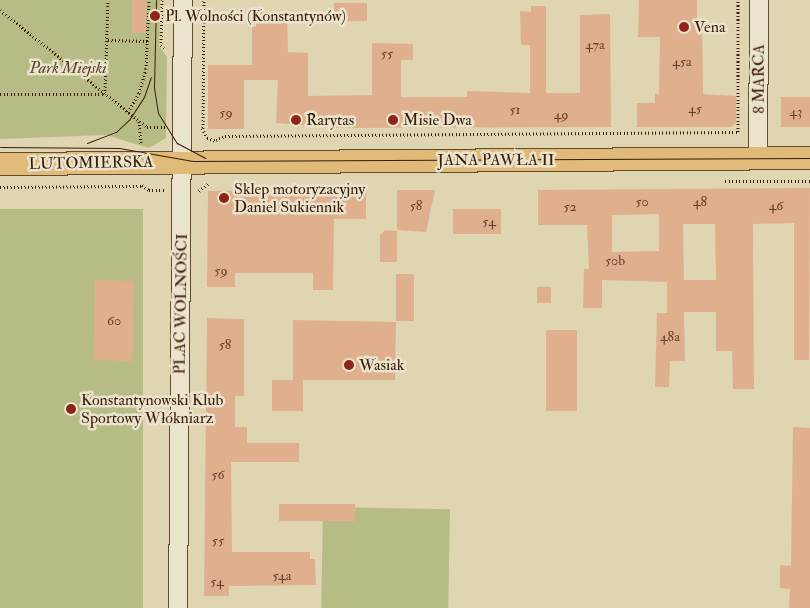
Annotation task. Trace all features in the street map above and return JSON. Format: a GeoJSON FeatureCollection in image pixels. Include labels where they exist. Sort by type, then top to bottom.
{"type":"FeatureCollection","features":[{"type":"Feature","properties":{"kind":"main road","name":"JANA PAWŁA II"},"geometry":{"type":"LineString","coordinates":[[182,162],[810,158]]}},
{"type":"Feature","properties":{"kind":"main road","name":"LUTOMIERSKA"},"geometry":{"type":"LineString","coordinates":[[0,164],[182,162]]}},
{"type":"Feature","properties":{"kind":"street","name":"PLAC WOLNOŚCI"},"geometry":{"type":"LineString","coordinates":[[178,608],[183,0]]}},
{"type":"Feature","properties":{"kind":"street","name":"8 MARCA"},"geometry":{"type":"LineString","coordinates":[[758,158],[759,0]]}},
{"type":"Feature","properties":{"kind":"path"},"geometry":{"type":"LineString","coordinates":[[105,94],[108,0]]}},
{"type":"Feature","properties":{"kind":"path"},"geometry":{"type":"LineString","coordinates":[[128,112],[143,81],[148,40],[149,0]]}},
{"type":"Feature","properties":{"kind":"path"},"geometry":{"type":"LineString","coordinates":[[204,0],[203,128],[207,138],[216,140],[225,136],[738,132]]}},
{"type":"Feature","properties":{"kind":"path"},"geometry":{"type":"LineString","coordinates":[[0,10],[147,127],[172,127]]}},
{"type":"Feature","properties":{"kind":"path"},"geometry":{"type":"LineString","coordinates":[[108,40],[148,40]]}},
{"type":"Feature","properties":{"kind":"path"},"geometry":{"type":"LineString","coordinates":[[0,94],[105,94]]}},
{"type":"Feature","properties":{"kind":"path"},"geometry":{"type":"LineString","coordinates":[[139,120],[142,151]]}},
{"type":"Feature","properties":{"kind":"path"},"geometry":{"type":"LineString","coordinates":[[197,128],[203,128]]}},
{"type":"Feature","properties":{"kind":"path"},"geometry":{"type":"LineString","coordinates":[[216,140],[216,148]]}},
{"type":"Feature","properties":{"kind":"path"},"geometry":{"type":"LineString","coordinates":[[142,180],[142,186]]}},
{"type":"Feature","properties":{"kind":"path"},"geometry":{"type":"LineString","coordinates":[[0,187],[142,186],[171,191]]}},
{"type":"Feature","properties":{"kind":"green space","name":"Park Miejski"},"geometry":{"type":"Polygon","coordinates":[[[0,0],[160,0],[159,46],[167,57],[166,138],[149,148],[106,135],[0,139],[0,0]]]}},
{"type":"Feature","properties":{"kind":"green space","name":"Konstantynowski Klub Sportowy Włókniarz"},"geometry":{"type":"Polygon","coordinates":[[[0,209],[143,209],[143,608],[0,608],[0,209]]]}},
{"type":"Feature","properties":{"kind":"green space"},"geometry":{"type":"Polygon","coordinates":[[[323,507],[450,509],[448,608],[321,608],[323,507]]]}},
{"type":"Feature","properties":{"kind":"building"},"geometry":{"type":"Polygon","coordinates":[[[132,0],[146,0],[146,33],[132,33],[132,0]]]}},
{"type":"Feature","properties":{"kind":"building"},"geometry":{"type":"Polygon","coordinates":[[[639,0],[697,0],[697,19],[702,19],[703,94],[736,96],[736,123],[731,127],[637,127],[637,103],[655,103],[655,94],[659,94],[660,37],[638,37],[639,0]]]}},
{"type":"Feature","properties":{"kind":"building"},"geometry":{"type":"Polygon","coordinates":[[[334,3],[367,3],[367,21],[334,21],[334,3]]]}},
{"type":"Feature","properties":{"kind":"building"},"geometry":{"type":"Polygon","coordinates":[[[531,6],[546,6],[546,93],[580,93],[580,15],[610,14],[611,127],[336,128],[276,123],[278,80],[244,80],[244,129],[208,129],[208,65],[252,65],[252,27],[256,27],[256,11],[287,14],[288,52],[308,53],[308,96],[372,95],[372,43],[413,44],[413,60],[401,60],[401,97],[467,97],[467,91],[530,93],[530,45],[521,45],[520,11],[531,12],[531,6]]]}},
{"type":"Feature","properties":{"kind":"building"},"geometry":{"type":"Polygon","coordinates":[[[781,97],[810,97],[810,127],[781,127],[781,97]]]}},
{"type":"Feature","properties":{"kind":"building"},"geometry":{"type":"Polygon","coordinates":[[[810,188],[809,360],[794,360],[794,223],[753,224],[754,389],[733,389],[732,351],[716,351],[716,312],[684,312],[685,361],[670,361],[669,387],[655,387],[657,313],[667,313],[667,282],[602,280],[602,308],[583,308],[584,269],[589,269],[587,225],[538,225],[538,190],[810,188]],[[659,214],[612,215],[612,252],[659,251],[659,214]],[[683,224],[684,280],[716,280],[715,224],[683,224]]]}},
{"type":"Feature","properties":{"kind":"building"},"geometry":{"type":"Polygon","coordinates":[[[366,190],[366,219],[334,219],[333,290],[313,290],[313,273],[235,273],[235,287],[207,287],[208,191],[366,190]]]}},
{"type":"Feature","properties":{"kind":"building"},"geometry":{"type":"Polygon","coordinates":[[[397,190],[435,190],[426,232],[397,230],[397,190]]]}},
{"type":"Feature","properties":{"kind":"building"},"geometry":{"type":"Polygon","coordinates":[[[453,209],[501,209],[501,234],[453,234],[453,209]]]}},
{"type":"Feature","properties":{"kind":"building"},"geometry":{"type":"Polygon","coordinates":[[[385,230],[397,231],[397,262],[380,262],[380,235],[385,230]]]}},
{"type":"Feature","properties":{"kind":"building"},"geometry":{"type":"Polygon","coordinates":[[[396,274],[414,274],[414,321],[396,321],[396,274]]]}},
{"type":"Feature","properties":{"kind":"building"},"geometry":{"type":"Polygon","coordinates":[[[95,280],[134,281],[133,361],[94,360],[95,280]]]}},
{"type":"Feature","properties":{"kind":"building"},"geometry":{"type":"Polygon","coordinates":[[[537,287],[551,287],[551,303],[537,303],[537,287]]]}},
{"type":"Feature","properties":{"kind":"building"},"geometry":{"type":"Polygon","coordinates":[[[207,318],[244,319],[244,396],[235,396],[235,427],[247,427],[247,443],[299,443],[299,462],[231,462],[232,552],[310,552],[310,559],[315,559],[316,585],[229,586],[229,596],[204,596],[207,318]]]}},
{"type":"Feature","properties":{"kind":"building","name":"Wasiak"},"geometry":{"type":"Polygon","coordinates":[[[293,320],[396,322],[395,380],[303,380],[303,411],[272,411],[272,380],[293,380],[293,320]]]}},
{"type":"Feature","properties":{"kind":"building"},"geometry":{"type":"Polygon","coordinates":[[[546,330],[577,330],[577,411],[546,411],[546,330]]]}},
{"type":"Feature","properties":{"kind":"building"},"geometry":{"type":"Polygon","coordinates":[[[793,427],[810,428],[810,608],[789,608],[790,589],[780,588],[780,565],[791,566],[793,427]]]}},
{"type":"Feature","properties":{"kind":"building"},"geometry":{"type":"Polygon","coordinates":[[[279,504],[355,504],[355,521],[279,521],[279,504]]]}},
{"type":"Feature","properties":{"kind":"tram line"},"geometry":{"type":"LineString","coordinates":[[156,0],[154,88],[158,113],[177,143],[205,158]]}},
{"type":"Feature","properties":{"kind":"tram line"},"geometry":{"type":"LineString","coordinates":[[87,143],[116,132],[129,120],[144,97],[151,77]]}},
{"type":"Feature","properties":{"kind":"tram line"},"geometry":{"type":"LineString","coordinates":[[0,147],[119,148],[193,161],[810,158]]}},
{"type":"Feature","properties":{"kind":"place","name":"Pl. Wolności (Konstantynów)"},"geometry":{"type":"Point","coordinates":[155,16]}},
{"type":"Feature","properties":{"kind":"place","name":"Vena"},"geometry":{"type":"Point","coordinates":[684,27]}},
{"type":"Feature","properties":{"kind":"place","name":"Rarytas"},"geometry":{"type":"Point","coordinates":[296,120]}},
{"type":"Feature","properties":{"kind":"place","name":"Misie Dwa"},"geometry":{"type":"Point","coordinates":[393,120]}},
{"type":"Feature","properties":{"kind":"place","name":"Sklep motoryzacyjny Daniel Sukiennik"},"geometry":{"type":"Point","coordinates":[224,198]}},
{"type":"Feature","properties":{"kind":"place","name":"Wasiak"},"geometry":{"type":"Point","coordinates":[349,365]}},
{"type":"Feature","properties":{"kind":"place","name":"Konstantynowski Klub Sportowy Włókniarz"},"geometry":{"type":"Point","coordinates":[71,409]}}]}
